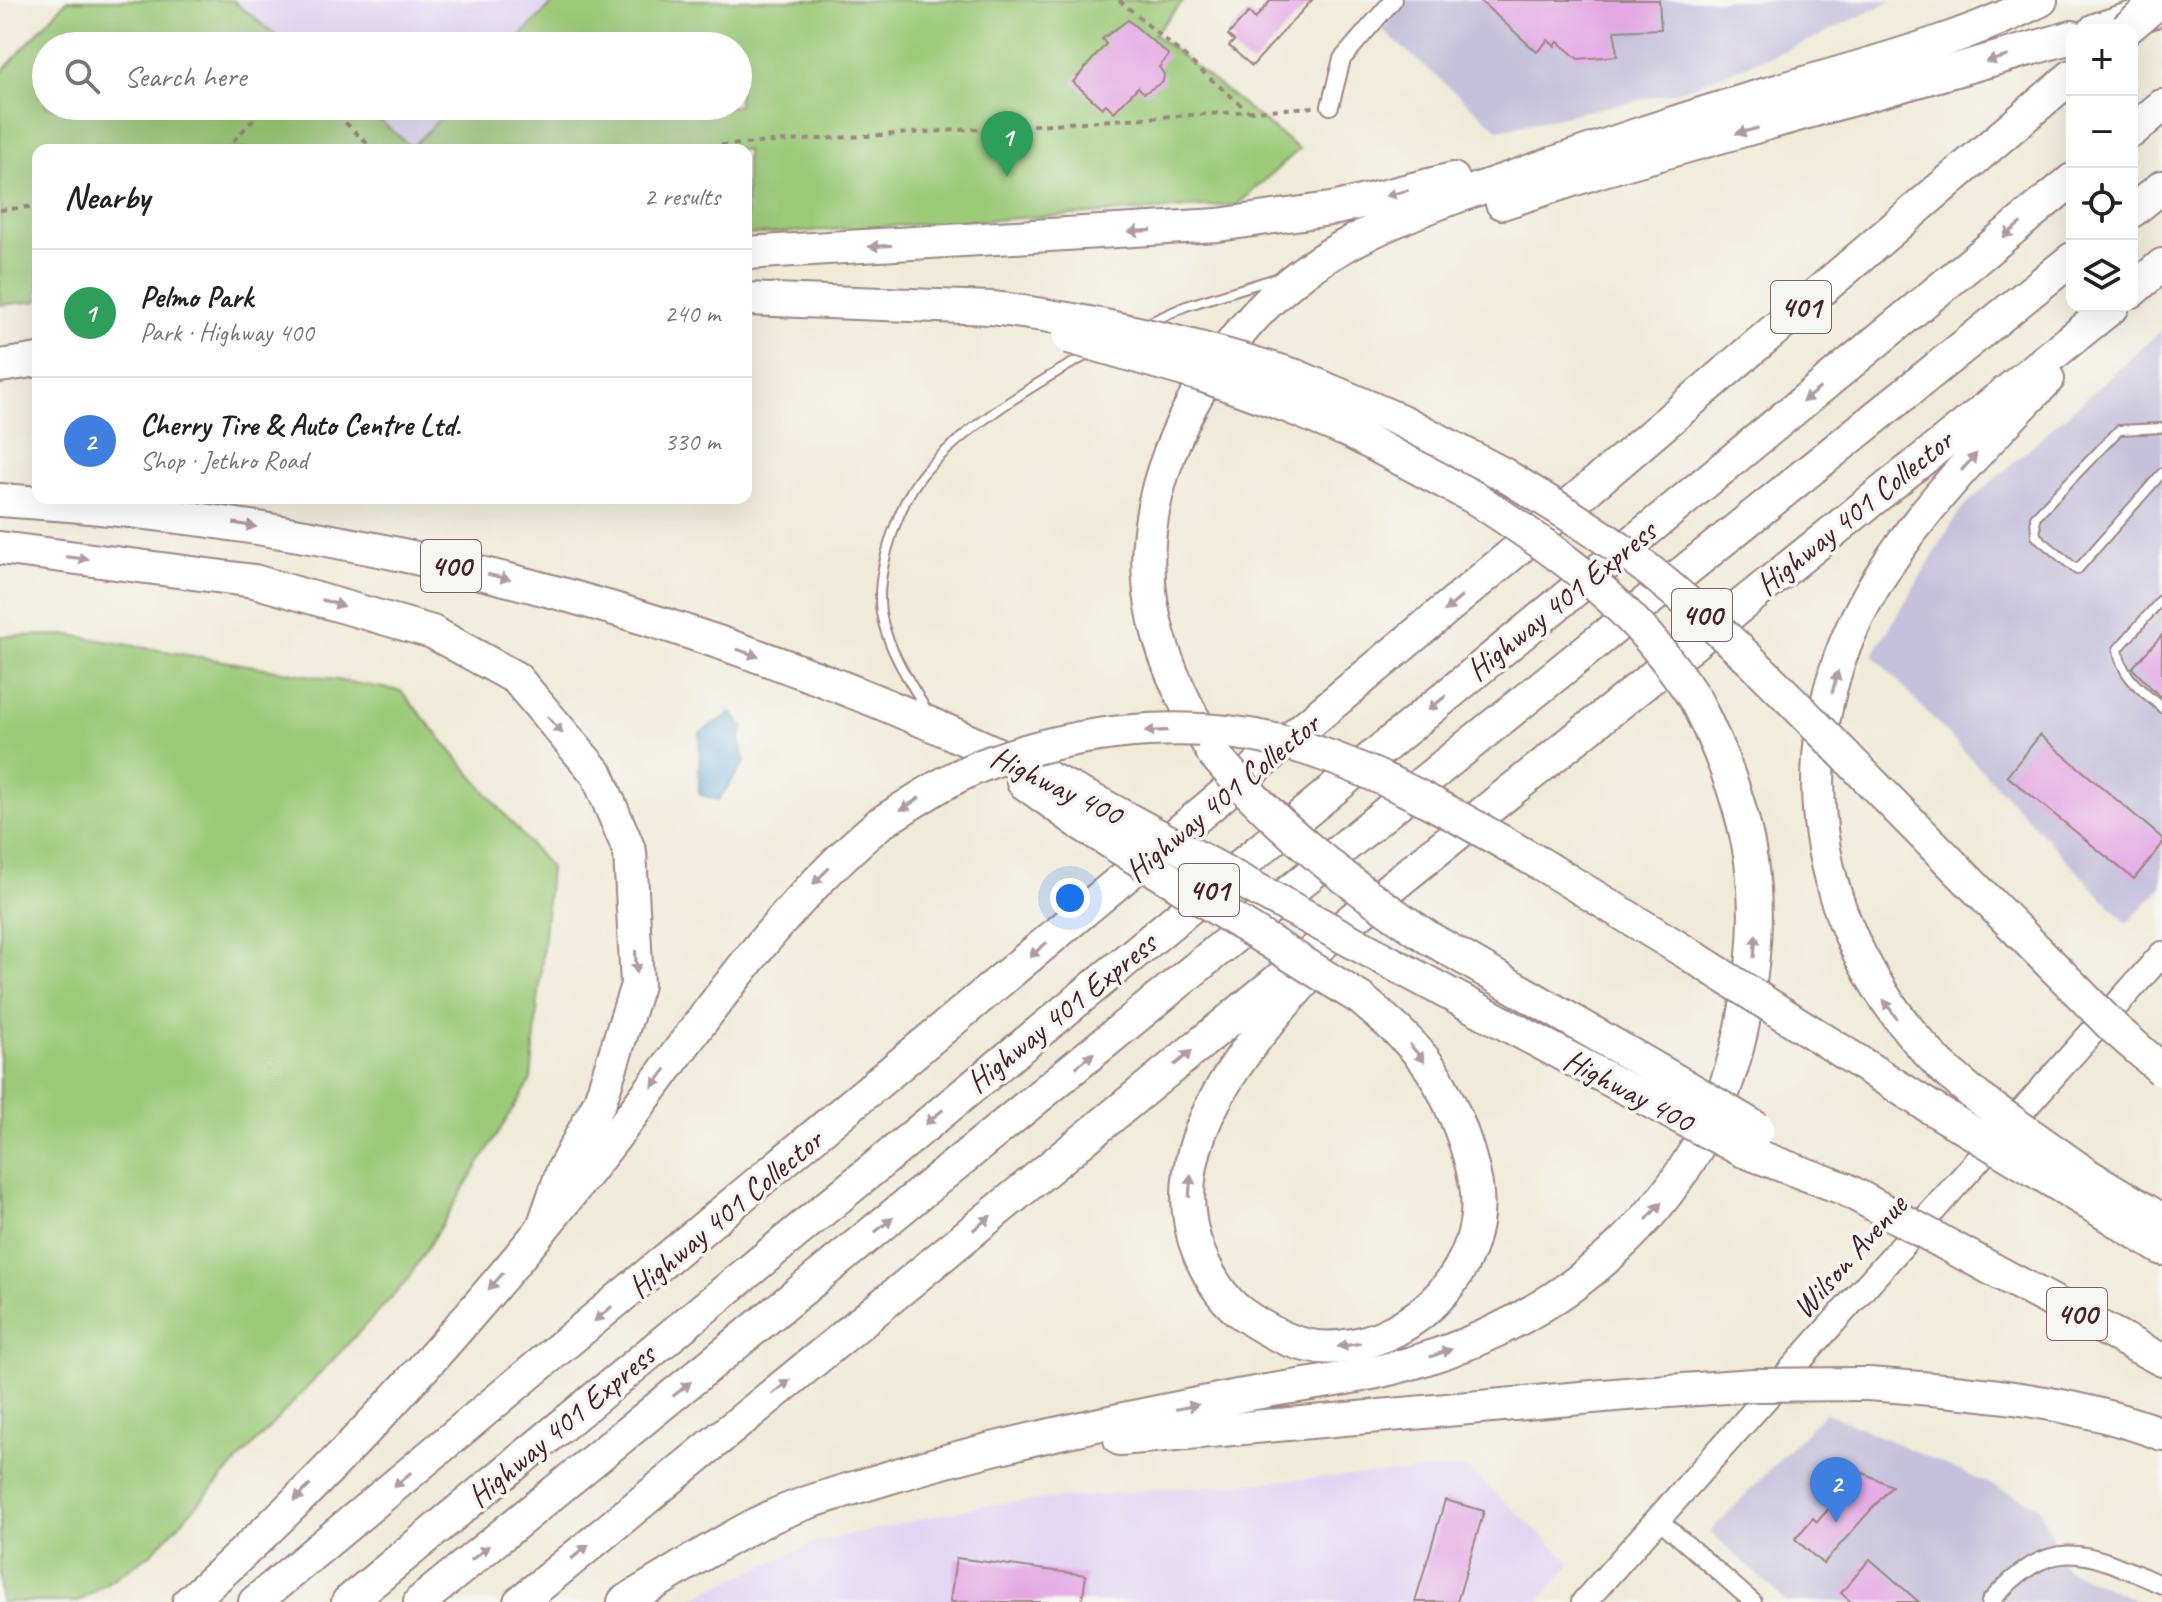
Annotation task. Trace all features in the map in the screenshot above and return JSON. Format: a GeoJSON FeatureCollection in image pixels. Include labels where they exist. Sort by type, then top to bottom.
{"type":"FeatureCollection","features":[{"type":"Feature","properties":{"kind":"highway"},"geometry":{"type":"LineString","coordinates":[[1675,1097],[1429,938],[1308,851],[1245,791],[1213,753],[1171,676],[1157,637],[1148,596],[1150,518],[1177,432],[1195,399],[1237,339],[1273,298],[1307,269],[1382,226],[1434,205],[1662,127],[1960,35],[2041,0]]}},
{"type":"Feature","properties":{"kind":"highway"},"geometry":{"type":"LineString","coordinates":[[2132,24],[2161,0]]}},
{"type":"Feature","properties":{"kind":"highway"},"geometry":{"type":"LineString","coordinates":[[2113,24],[2162,8]]}},
{"type":"Feature","properties":{"kind":"highway"},"geometry":{"type":"LineString","coordinates":[[1237,339],[1374,254],[1456,219],[1603,170],[2066,39]]}},
{"type":"Feature","properties":{"kind":"highway","name":"Highway 401 Collector"},"geometry":{"type":"LineString","coordinates":[[255,1602],[1512,554],[2066,81]]}},
{"type":"Feature","properties":{"kind":"highway"},"geometry":{"type":"LineString","coordinates":[[2138,126],[2162,106]]}},
{"type":"Feature","properties":{"kind":"highway"},"geometry":{"type":"LineString","coordinates":[[752,253],[1157,230],[1283,217],[1392,195],[1662,127]]}},
{"type":"Feature","properties":{"kind":"highway","name":"Highway 401 Express"},"geometry":{"type":"LineString","coordinates":[[348,1602],[2066,185]]}},
{"type":"Feature","properties":{"kind":"highway"},"geometry":{"type":"LineString","coordinates":[[2138,206],[2162,187]]}},
{"type":"Feature","properties":{"kind":"highway","name":"Highway 401 Express"},"geometry":{"type":"LineString","coordinates":[[420,1602],[1464,749],[2066,264]]}},
{"type":"Feature","properties":{"kind":"highway"},"geometry":{"type":"LineString","coordinates":[[624,1602],[770,1518],[890,1477],[1233,1397],[1415,1362],[1486,1337],[1545,1305],[1596,1269],[1635,1233],[1692,1160],[1714,1115],[1735,1058],[1755,953],[1756,893],[1748,833],[1727,768],[1696,701],[1654,641],[1613,597],[1566,560],[1475,498],[1364,439],[1287,406],[1120,349],[992,315],[830,300],[752,299]]}},
{"type":"Feature","properties":{"kind":"highway","name":"Highway 401 Collector"},"geometry":{"type":"LineString","coordinates":[[520,1602],[1400,880],[1890,482],[2106,312]]}},
{"type":"Feature","properties":{"kind":"highway"},"geometry":{"type":"LineString","coordinates":[[2113,312],[1981,449],[1902,542],[1858,619],[1840,661],[1819,762],[1819,817],[1832,888],[1850,938],[1874,985],[1895,1017],[1942,1067],[2162,1249]]}},
{"type":"Feature","properties":{"kind":"highway","name":"400"},"geometry":{"type":"LineString","coordinates":[[992,315],[1074,317],[1152,333],[1296,376],[1404,422],[1503,474],[1643,566],[1705,617],[1765,672],[2114,1028],[2162,1070]]}},
{"type":"Feature","properties":{"kind":"highway"},"geometry":{"type":"LineString","coordinates":[[0,366],[32,361]]}},
{"type":"Feature","properties":{"kind":"highway"},"geometry":{"type":"LineString","coordinates":[[0,387],[32,383]]}},
{"type":"Feature","properties":{"kind":"highway","name":"400"},"geometry":{"type":"LineString","coordinates":[[0,500],[32,503]]}},
{"type":"Feature","properties":{"kind":"highway","name":"400"},"geometry":{"type":"LineString","coordinates":[[42,504],[221,521],[373,548],[517,581],[669,626],[807,674],[951,734]]}},
{"type":"Feature","properties":{"kind":"highway"},"geometry":{"type":"LineString","coordinates":[[0,548],[254,581],[432,632],[516,678],[597,774],[630,852],[637,985],[600,1101],[563,1170],[543,1227]]}},
{"type":"Feature","properties":{"kind":"highway"},"geometry":{"type":"LineString","coordinates":[[189,1602],[386,1409],[543,1227],[757,947],[814,882],[879,824],[933,790],[989,762],[1048,745],[1158,731],[1212,731],[1305,748],[1368,771],[1425,798],[1541,864],[1933,1109],[2083,1186],[2162,1220]]}},
{"type":"Feature","properties":{"kind":"highway"},"geometry":{"type":"LineString","coordinates":[[951,734],[1093,816],[1361,999],[1402,1034],[1435,1074],[1460,1124],[1476,1187],[1473,1229],[1461,1266],[1442,1297],[1392,1333],[1339,1347],[1309,1347],[1274,1333],[1233,1307],[1208,1274],[1189,1218],[1192,1163],[1212,1105],[1240,1060],[1333,948],[1400,880]]}},
{"type":"Feature","properties":{"kind":"highway","name":"Highway 400"},"geometry":{"type":"LineString","coordinates":[[1093,816],[1397,966],[1675,1097]]}},
{"type":"Feature","properties":{"kind":"highway","name":"400"},"geometry":{"type":"LineString","coordinates":[[1675,1097],[2162,1360]]}},
{"type":"Feature","properties":{"kind":"highway"},"geometry":{"type":"LineString","coordinates":[[1001,1449],[1754,1385],[1868,1384],[1988,1393],[2131,1422],[2162,1434]]}},
{"type":"Feature","properties":{"kind":"main road","name":"Wilson Avenue"},"geometry":{"type":"LineString","coordinates":[[1584,1602],[2162,954]]}},
{"type":"Feature","properties":{"kind":"street"},"geometry":{"type":"LineString","coordinates":[[1330,106],[1342,59],[1393,0]]}},
{"type":"Feature","properties":{"kind":"street"},"geometry":{"type":"LineString","coordinates":[[1657,1518],[1753,1602]]}},
{"type":"Feature","properties":{"kind":"street"},"geometry":{"type":"LineString","coordinates":[[1990,1602],[2030,1564],[2051,1555],[2102,1558],[2162,1585]]}},
{"type":"Feature","properties":{"kind":"lane"},"geometry":{"type":"LineString","coordinates":[[951,734],[902,669],[881,613],[883,565],[894,525],[929,467],[1015,398],[1127,333],[1186,306],[1307,269]]}},
{"type":"Feature","properties":{"kind":"lane"},"geometry":{"type":"LineString","coordinates":[[2162,428],[2119,430],[2035,517],[2036,536],[2077,570],[2162,473]]}},
{"type":"Feature","properties":{"kind":"lane"},"geometry":{"type":"LineString","coordinates":[[2162,599],[2118,649],[2128,679],[2162,708]]}},
{"type":"Feature","properties":{"kind":"path"},"geometry":{"type":"LineString","coordinates":[[1119,0],[1248,111]]}},
{"type":"Feature","properties":{"kind":"path"},"geometry":{"type":"LineString","coordinates":[[741,144],[1330,106]]}},
{"type":"Feature","properties":{"kind":"path"},"geometry":{"type":"LineString","coordinates":[[231,144],[253,120]]}},
{"type":"Feature","properties":{"kind":"path"},"geometry":{"type":"LineString","coordinates":[[343,120],[368,144]]}},
{"type":"Feature","properties":{"kind":"path"},"geometry":{"type":"LineString","coordinates":[[0,210],[32,207]]}},
{"type":"Feature","properties":{"kind":"shaded area"},"geometry":{"type":"Polygon","coordinates":[[[232,0],[556,0],[525,32],[272,32],[232,0]]]}},
{"type":"Feature","properties":{"kind":"shaded area"},"geometry":{"type":"Polygon","coordinates":[[[1408,0],[1893,0],[1811,40],[1680,91],[1499,130],[1382,30],[1408,0]]]}},
{"type":"Feature","properties":{"kind":"shaded area"},"geometry":{"type":"Polygon","coordinates":[[[379,120],[438,120],[415,144],[408,144],[379,120]]]}},
{"type":"Feature","properties":{"kind":"shaded area"},"geometry":{"type":"Polygon","coordinates":[[[2162,330],[2162,886],[2127,924],[1873,655],[1961,509],[2162,330]]]}},
{"type":"Feature","properties":{"kind":"shaded area"},"geometry":{"type":"Polygon","coordinates":[[[1825,1412],[2039,1506],[2065,1569],[2140,1602],[1787,1602],[1710,1532],[1825,1412]]]}},
{"type":"Feature","properties":{"kind":"shaded area"},"geometry":{"type":"Polygon","coordinates":[[[1468,1468],[1572,1563],[1538,1602],[690,1602],[706,1591],[814,1543],[985,1505],[1170,1488],[1468,1468]]]}},
{"type":"Feature","properties":{"kind":"green space"},"geometry":{"type":"Polygon","coordinates":[[[67,0],[232,0],[272,32],[38,32],[67,0]]]}},
{"type":"Feature","properties":{"kind":"green space"},"geometry":{"type":"Polygon","coordinates":[[[556,0],[1184,0],[1154,34],[1299,149],[1237,205],[752,235],[752,144],[415,144],[438,120],[752,120],[752,32],[525,32],[556,0]]]}},
{"type":"Feature","properties":{"kind":"green space"},"geometry":{"type":"Polygon","coordinates":[[[32,39],[32,120],[379,120],[408,144],[32,144],[32,302],[0,305],[0,74],[32,39]]]}},
{"type":"Feature","properties":{"kind":"green space"},"geometry":{"type":"Polygon","coordinates":[[[70,635],[401,691],[550,868],[531,1080],[406,1282],[152,1553],[78,1602],[0,1602],[0,636],[70,635]]]}},
{"type":"Feature","properties":{"kind":"water"},"geometry":{"type":"Polygon","coordinates":[[[731,713],[744,727],[740,740],[745,762],[718,800],[699,794],[700,733],[731,713]]]}},
{"type":"Feature","properties":{"kind":"building"},"geometry":{"type":"Polygon","coordinates":[[[1271,0],[1312,0],[1252,66],[1229,46],[1234,41],[1228,35],[1249,12],[1255,19],[1271,0]]]}},
{"type":"Feature","properties":{"kind":"building"},"geometry":{"type":"Polygon","coordinates":[[[1479,0],[1659,0],[1661,29],[1615,31],[1617,56],[1578,59],[1558,42],[1555,46],[1548,40],[1537,52],[1479,0]]]}},
{"type":"Feature","properties":{"kind":"building"},"geometry":{"type":"Polygon","coordinates":[[[1128,20],[1169,55],[1159,67],[1164,74],[1163,82],[1144,93],[1138,87],[1114,112],[1106,104],[1102,108],[1073,82],[1106,44],[1102,39],[1128,20]]]}},
{"type":"Feature","properties":{"kind":"building"},"geometry":{"type":"Polygon","coordinates":[[[2162,635],[2162,699],[2132,668],[2162,635]]]}},
{"type":"Feature","properties":{"kind":"building"},"geometry":{"type":"Polygon","coordinates":[[[2040,735],[2162,838],[2162,845],[2134,879],[2007,776],[2040,735]]]}},
{"type":"Feature","properties":{"kind":"building"},"geometry":{"type":"Polygon","coordinates":[[[1861,1472],[1892,1486],[1823,1564],[1795,1539],[1813,1518],[1817,1522],[1861,1472]]]}},
{"type":"Feature","properties":{"kind":"building"},"geometry":{"type":"Polygon","coordinates":[[[1445,1500],[1484,1511],[1457,1602],[1415,1602],[1445,1500]]]}},
{"type":"Feature","properties":{"kind":"building"},"geometry":{"type":"Polygon","coordinates":[[[956,1558],[1086,1575],[1082,1602],[950,1602],[956,1558]]]}},
{"type":"Feature","properties":{"kind":"building"},"geometry":{"type":"Polygon","coordinates":[[[1870,1559],[1919,1602],[1851,1602],[1841,1593],[1870,1559]]]}},
{"type":"Feature","properties":{"kind":"place","name":"Pelmo Park"},"geometry":{"type":"Point","coordinates":[1007,177]}},
{"type":"Feature","properties":{"kind":"place","name":"Cherry Tire & Auto Centre Ltd."},"geometry":{"type":"Point","coordinates":[1836,1523]}}]}
